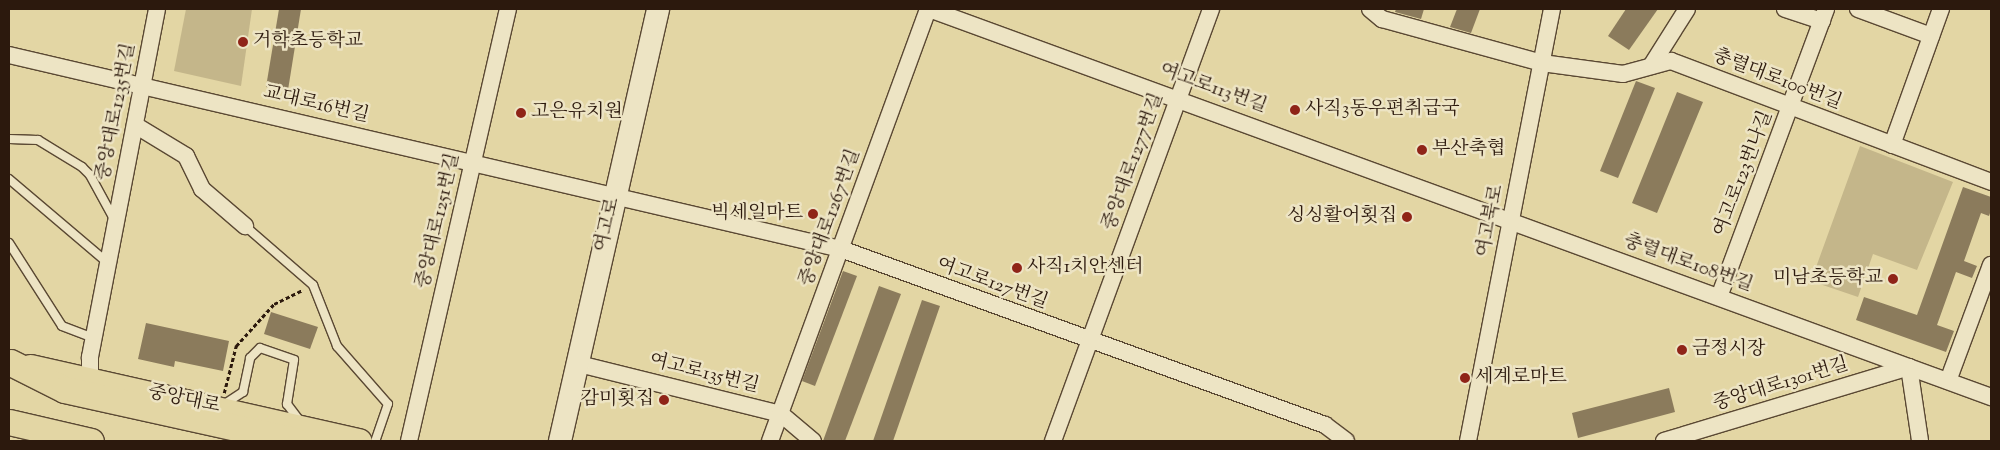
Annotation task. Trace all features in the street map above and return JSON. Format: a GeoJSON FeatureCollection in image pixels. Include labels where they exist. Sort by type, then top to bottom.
{"type":"FeatureCollection","features":[{"type":"Feature","properties":{"kind":"highway"},"geometry":{"type":"LineString","coordinates":[[10,363],[65,390],[301,436]]}},
{"type":"Feature","properties":{"kind":"main road","name":"여고로"},"geometry":{"type":"LineString","coordinates":[[560,441],[576,363],[658,9]]}},
{"type":"Feature","properties":{"kind":"main road","name":"중앙대로"},"geometry":{"type":"LineString","coordinates":[[10,363],[218,407],[301,436],[359,441]]}},
{"type":"Feature","properties":{"kind":"main road"},"geometry":{"type":"LineString","coordinates":[[9,423],[91,441]]}},
{"type":"Feature","properties":{"kind":"street","name":"중앙대로1235번길"},"geometry":{"type":"LineString","coordinates":[[90,380],[93,338],[157,9]]}},
{"type":"Feature","properties":{"kind":"street","name":"중앙대로1251번길"},"geometry":{"type":"LineString","coordinates":[[409,441],[508,9]]}},
{"type":"Feature","properties":{"kind":"street","name":"여고로113번길"},"geometry":{"type":"LineString","coordinates":[[928,9],[1179,98],[1511,221]]}},
{"type":"Feature","properties":{"kind":"street","name":"중앙대로1267번길"},"geometry":{"type":"LineString","coordinates":[[770,441],[928,9]]}},
{"type":"Feature","properties":{"kind":"street","name":"중앙대로1277번길"},"geometry":{"type":"LineString","coordinates":[[1053,441],[1212,9]]}},
{"type":"Feature","properties":{"kind":"street","name":"충렬대로100번길"},"geometry":{"type":"LineString","coordinates":[[1370,9],[1382,19],[1542,63],[1622,74],[1671,62],[1991,182]]}},
{"type":"Feature","properties":{"kind":"street","name":"여고북로"},"geometry":{"type":"LineString","coordinates":[[1468,441],[1552,9]]}},
{"type":"Feature","properties":{"kind":"street"},"geometry":{"type":"LineString","coordinates":[[1652,66],[1686,9]]}},
{"type":"Feature","properties":{"kind":"street"},"geometry":{"type":"LineString","coordinates":[[1785,9],[1824,15]]}},
{"type":"Feature","properties":{"kind":"street"},"geometry":{"type":"LineString","coordinates":[[1858,9],[1931,36]]}},
{"type":"Feature","properties":{"kind":"street"},"geometry":{"type":"LineString","coordinates":[[1892,145],[1941,9]]}},
{"type":"Feature","properties":{"kind":"street","name":"여고로123번나길"},"geometry":{"type":"LineString","coordinates":[[1719,297],[1824,15]]}},
{"type":"Feature","properties":{"kind":"street","name":"교대로16번길"},"geometry":{"type":"LineString","coordinates":[[9,55],[473,161],[614,197]]}},
{"type":"Feature","properties":{"kind":"street"},"geometry":{"type":"LineString","coordinates":[[135,125],[186,156],[202,188],[245,226]]}},
{"type":"Feature","properties":{"kind":"street","name":"여고로127번길"},"geometry":{"type":"LineString","coordinates":[[614,197],[841,249],[1325,425],[1346,441]]}},
{"type":"Feature","properties":{"kind":"street","name":"충렬대로108번길"},"geometry":{"type":"LineString","coordinates":[[1511,221],[1991,397]]}},
{"type":"Feature","properties":{"kind":"street"},"geometry":{"type":"LineString","coordinates":[[1948,381],[1991,265]]}},
{"type":"Feature","properties":{"kind":"street","name":"여고로135번길"},"geometry":{"type":"LineString","coordinates":[[576,363],[781,414],[813,441]]}},
{"type":"Feature","properties":{"kind":"street"},"geometry":{"type":"LineString","coordinates":[[1909,367],[1920,441]]}},
{"type":"Feature","properties":{"kind":"street","name":"중앙대로1301번길"},"geometry":{"type":"LineString","coordinates":[[1664,441],[1909,367]]}},
{"type":"Feature","properties":{"kind":"street"},"geometry":{"type":"LineString","coordinates":[[9,423],[29,441]]}},
{"type":"Feature","properties":{"kind":"lane","name":"중앙대로1235번길"},"geometry":{"type":"LineString","coordinates":[[9,139],[38,140],[82,167],[90,175],[116,222]]}},
{"type":"Feature","properties":{"kind":"lane"},"geometry":{"type":"LineString","coordinates":[[9,179],[108,263]]}},
{"type":"Feature","properties":{"kind":"lane"},"geometry":{"type":"LineString","coordinates":[[245,226],[313,285],[337,346],[388,404],[375,441]]}},
{"type":"Feature","properties":{"kind":"lane"},"geometry":{"type":"LineString","coordinates":[[9,243],[62,326],[93,338]]}},
{"type":"Feature","properties":{"kind":"lane"},"geometry":{"type":"LineString","coordinates":[[218,407],[243,392],[250,358],[260,348],[294,360],[287,404],[301,436]]}},
{"type":"Feature","properties":{"kind":"path"},"geometry":{"type":"LineString","coordinates":[[218,407],[236,346],[274,304],[313,285]]}},
{"type":"Feature","properties":{"kind":"shaded area"},"geometry":{"type":"Polygon","coordinates":[[[186,9],[252,9],[241,86],[174,71],[186,9]]]}},
{"type":"Feature","properties":{"kind":"shaded area"},"geometry":{"type":"Polygon","coordinates":[[[1860,146],[1953,182],[1917,270],[1873,254],[1858,297],[1811,281],[1860,146]]]}},
{"type":"Feature","properties":{"kind":"building"},"geometry":{"type":"Polygon","coordinates":[[[279,9],[301,9],[288,90],[266,87],[279,9]]]}},
{"type":"Feature","properties":{"kind":"building"},"geometry":{"type":"Polygon","coordinates":[[[1396,9],[1424,9],[1421,19],[1395,12],[1396,9]]]}},
{"type":"Feature","properties":{"kind":"building"},"geometry":{"type":"Polygon","coordinates":[[[1457,9],[1480,9],[1471,33],[1450,27],[1457,9]]]}},
{"type":"Feature","properties":{"kind":"building"},"geometry":{"type":"Polygon","coordinates":[[[1626,9],[1658,9],[1629,50],[1608,36],[1626,9]]]}},
{"type":"Feature","properties":{"kind":"building"},"geometry":{"type":"Polygon","coordinates":[[[1636,81],[1655,88],[1618,178],[1600,171],[1636,81]]]}},
{"type":"Feature","properties":{"kind":"building"},"geometry":{"type":"Polygon","coordinates":[[[1677,92],[1703,102],[1657,213],[1632,203],[1677,92]]]}},
{"type":"Feature","properties":{"kind":"building"},"geometry":{"type":"Polygon","coordinates":[[[1963,187],[1991,197],[1991,210],[1989,216],[1981,213],[1964,261],[1977,266],[1972,278],[1956,272],[1937,325],[1954,331],[1946,352],[1856,320],[1864,297],[1917,315],[1963,187]]]}},
{"type":"Feature","properties":{"kind":"building"},"geometry":{"type":"Polygon","coordinates":[[[843,271],[857,276],[815,386],[802,381],[843,271]]]}},
{"type":"Feature","properties":{"kind":"building"},"geometry":{"type":"Polygon","coordinates":[[[879,286],[901,294],[845,441],[823,441],[879,286]]]}},
{"type":"Feature","properties":{"kind":"building"},"geometry":{"type":"Polygon","coordinates":[[[922,300],[940,306],[893,441],[873,441],[922,300]]]}},
{"type":"Feature","properties":{"kind":"building"},"geometry":{"type":"Polygon","coordinates":[[[271,312],[318,327],[310,349],[264,334],[271,312]]]}},
{"type":"Feature","properties":{"kind":"building"},"geometry":{"type":"Polygon","coordinates":[[[146,323],[229,341],[223,371],[175,361],[174,367],[138,359],[146,323]]]}},
{"type":"Feature","properties":{"kind":"building"},"geometry":{"type":"Polygon","coordinates":[[[1669,388],[1675,412],[1578,438],[1572,413],[1669,388]]]}},
{"type":"Feature","properties":{"kind":"place","name":"거학초등학교"},"geometry":{"type":"Point","coordinates":[243,42]}},
{"type":"Feature","properties":{"kind":"place","name":"사직3동우편취급국"},"geometry":{"type":"Point","coordinates":[1295,110]}},
{"type":"Feature","properties":{"kind":"place","name":"고은유치원"},"geometry":{"type":"Point","coordinates":[521,113]}},
{"type":"Feature","properties":{"kind":"place","name":"부산축협"},"geometry":{"type":"Point","coordinates":[1422,150]}},
{"type":"Feature","properties":{"kind":"place","name":"빅세일마트"},"geometry":{"type":"Point","coordinates":[813,214]}},
{"type":"Feature","properties":{"kind":"place","name":"싱싱활어횟집"},"geometry":{"type":"Point","coordinates":[1407,217]}},
{"type":"Feature","properties":{"kind":"place","name":"사직1치안센터"},"geometry":{"type":"Point","coordinates":[1017,268]}},
{"type":"Feature","properties":{"kind":"place","name":"미남초등학교"},"geometry":{"type":"Point","coordinates":[1893,279]}},
{"type":"Feature","properties":{"kind":"place","name":"금정시장"},"geometry":{"type":"Point","coordinates":[1682,350]}},
{"type":"Feature","properties":{"kind":"place","name":"세계로마트"},"geometry":{"type":"Point","coordinates":[1465,378]}},
{"type":"Feature","properties":{"kind":"place","name":"감미횟집"},"geometry":{"type":"Point","coordinates":[664,400]}}]}
